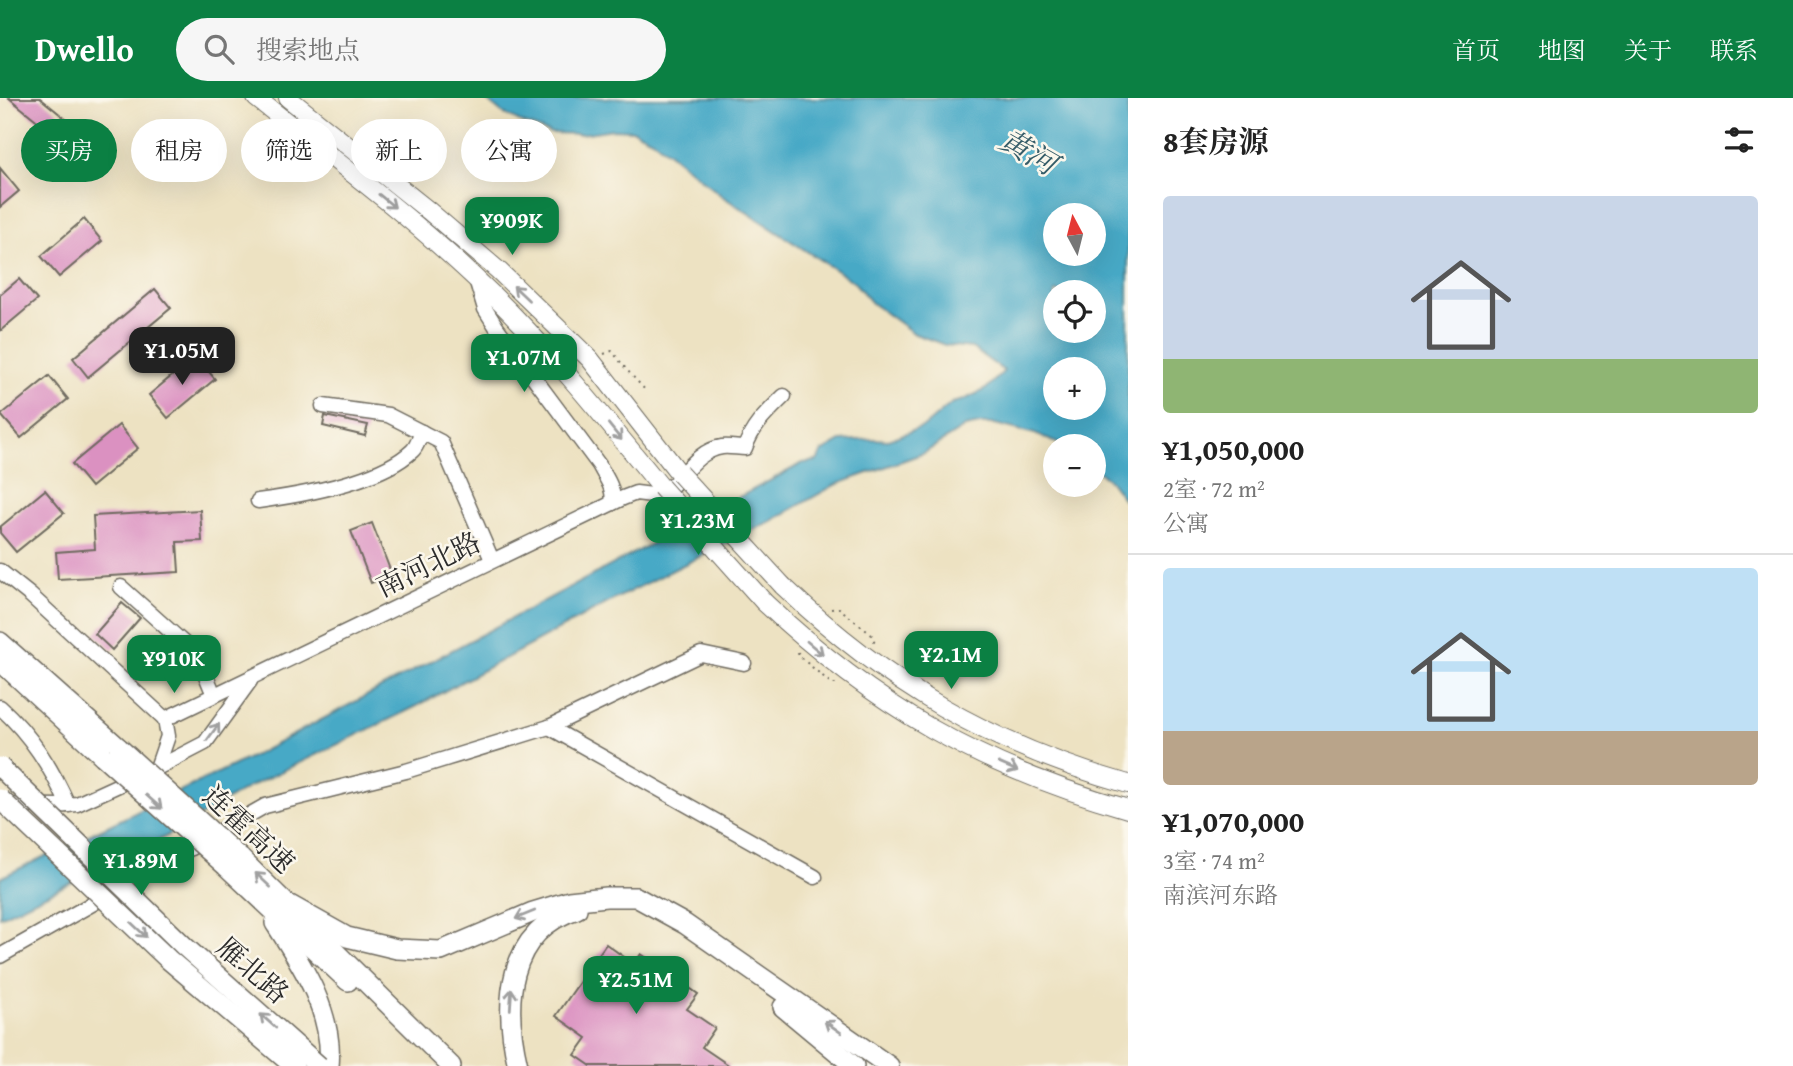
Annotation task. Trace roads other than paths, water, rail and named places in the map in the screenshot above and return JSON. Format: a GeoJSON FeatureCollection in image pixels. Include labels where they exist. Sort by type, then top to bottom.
{"type":"FeatureCollection","features":[{"type":"Feature","properties":{"kind":"highway","name":"连霍高速"},"geometry":{"type":"LineString","coordinates":[[0,642],[111,752]]}},
{"type":"Feature","properties":{"kind":"highway","name":"连霍高速"},"geometry":{"type":"LineString","coordinates":[[0,661],[111,752],[233,862],[290,905],[451,1066]]}},
{"type":"Feature","properties":{"kind":"highway","name":"雁北路"},"geometry":{"type":"LineString","coordinates":[[0,767],[184,946],[319,1066]]}},
{"type":"Feature","properties":{"kind":"highway","name":"雁北路"},"geometry":{"type":"LineString","coordinates":[[0,799],[168,959],[294,1066]]}},
{"type":"Feature","properties":{"kind":"highway","name":"连霍高速"},"geometry":{"type":"LineString","coordinates":[[233,862],[257,896],[441,1066]]}},
{"type":"Feature","properties":{"kind":"highway"},"geometry":{"type":"LineString","coordinates":[[257,896],[308,975],[325,1020],[329,1066]]}},
{"type":"Feature","properties":{"kind":"highway"},"geometry":{"type":"LineString","coordinates":[[290,905],[347,937],[397,949],[441,951],[533,912],[569,901],[636,897],[685,924],[890,1066]]}},
{"type":"Feature","properties":{"kind":"highway"},"geometry":{"type":"LineString","coordinates":[[518,1066],[511,1029],[510,1000],[513,974],[525,948],[541,929],[562,914],[597,904],[620,906],[664,923],[799,1019],[824,1044],[853,1066]]}},
{"type":"Feature","properties":{"kind":"main road"},"geometry":{"type":"LineString","coordinates":[[256,98],[415,223],[475,278],[558,361],[661,487],[764,602],[837,667],[919,723],[1008,768],[1128,809]]}},
{"type":"Feature","properties":{"kind":"main road"},"geometry":{"type":"LineString","coordinates":[[288,98],[499,271],[590,359],[679,473],[782,586],[853,648],[932,702],[1018,746],[1128,784]]}},
{"type":"Feature","properties":{"kind":"street"},"geometry":{"type":"LineString","coordinates":[[475,278],[485,309],[496,328],[599,466],[618,500],[636,493],[660,496],[679,481],[698,457],[722,447],[746,448],[750,434],[784,396]]}},
{"type":"Feature","properties":{"kind":"street"},"geometry":{"type":"LineString","coordinates":[[323,406],[388,415],[441,442],[492,560]]}},
{"type":"Feature","properties":{"kind":"street"},"geometry":{"type":"LineString","coordinates":[[258,501],[309,494],[385,470],[414,450],[422,432]]}},
{"type":"Feature","properties":{"kind":"street","name":"南河北路"},"geometry":{"type":"LineString","coordinates":[[165,719],[618,500]]}},
{"type":"Feature","properties":{"kind":"street"},"geometry":{"type":"LineString","coordinates":[[0,571],[30,595],[165,719],[168,736],[156,768]]}},
{"type":"Feature","properties":{"kind":"street"},"geometry":{"type":"LineString","coordinates":[[121,587],[198,656],[214,695]]}},
{"type":"Feature","properties":{"kind":"street"},"geometry":{"type":"LineString","coordinates":[[0,957],[265,806],[406,771],[549,727],[701,654],[744,663]]}},
{"type":"Feature","properties":{"kind":"street","name":"南河北路"},"geometry":{"type":"LineString","coordinates":[[0,805],[68,805],[94,797],[156,768],[205,743],[256,675]]}},
{"type":"Feature","properties":{"kind":"street"},"geometry":{"type":"LineString","coordinates":[[0,707],[21,726],[53,771],[68,805]]}},
{"type":"Feature","properties":{"kind":"street"},"geometry":{"type":"LineString","coordinates":[[549,727],[815,877]]}},
{"type":"Feature","properties":{"kind":"water","name":"黄河"},"geometry":{"type":"Polygon","coordinates":[[[484,98],[1128,98],[1128,505],[1106,478],[1106,434],[1043,434],[1043,437],[995,424],[965,427],[924,453],[835,485],[415,707],[249,787],[163,838],[0,917],[0,878],[261,752],[803,463],[817,461],[822,452],[841,441],[888,440],[925,426],[952,403],[986,389],[1004,371],[972,348],[945,345],[915,334],[872,303],[854,282],[722,196],[652,139],[633,130],[557,133],[557,119],[514,119],[484,98]]]}}]}
